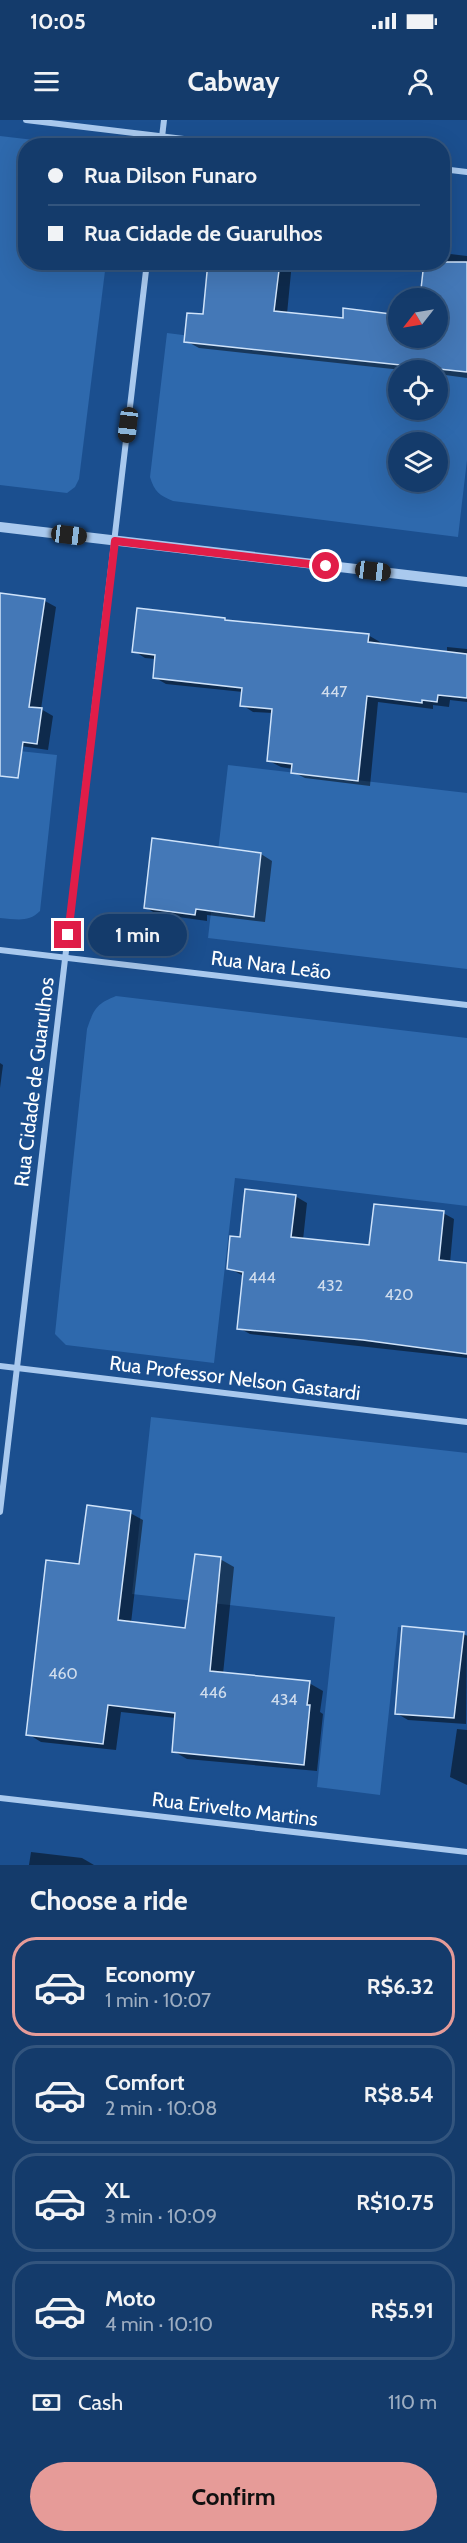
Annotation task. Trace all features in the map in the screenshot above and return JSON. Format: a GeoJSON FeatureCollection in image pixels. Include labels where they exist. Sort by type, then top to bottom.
{"type":"FeatureCollection","features":[{"type":"Feature","properties":{"kind":"street"},"geometry":{"type":"LineString","coordinates":[[26,120],[178,138]]}},
{"type":"Feature","properties":{"kind":"street"},"geometry":{"type":"LineString","coordinates":[[162,136],[164,120]]}},
{"type":"Feature","properties":{"kind":"street"},"geometry":{"type":"LineString","coordinates":[[450,170],[467,172]]}},
{"type":"Feature","properties":{"kind":"street","name":"Rua Cidade de Guarulhos"},"geometry":{"type":"LineString","coordinates":[[0,1512],[146,270]]}},
{"type":"Feature","properties":{"kind":"street"},"geometry":{"type":"LineString","coordinates":[[0,527],[467,582]]}},
{"type":"Feature","properties":{"kind":"street","name":"Rua Nara Leão"},"geometry":{"type":"LineString","coordinates":[[0,950],[467,1005]]}},
{"type":"Feature","properties":{"kind":"street","name":"Rua Professor Nelson Gastardi"},"geometry":{"type":"LineString","coordinates":[[0,1366],[467,1422]]}},
{"type":"Feature","properties":{"kind":"street","name":"Rua Erivelto Martins"},"geometry":{"type":"LineString","coordinates":[[0,1798],[467,1852]]}},
{"type":"Feature","properties":{"kind":"shaded area"},"geometry":{"type":"Polygon","coordinates":[[[0,136],[18,138],[18,270],[105,270],[79,479],[75,487],[67,493],[0,485],[0,136]]]}},
{"type":"Feature","properties":{"kind":"shaded area"},"geometry":{"type":"Polygon","coordinates":[[[167,333],[388,361],[388,420],[448,420],[448,369],[467,371],[467,460],[458,537],[173,501],[164,497],[153,486],[150,477],[167,333]]]}},
{"type":"Feature","properties":{"kind":"shaded area"},"geometry":{"type":"Polygon","coordinates":[[[0,749],[57,755],[40,911],[26,919],[0,918],[0,749]]]}},
{"type":"Feature","properties":{"kind":"shaded area"},"geometry":{"type":"Polygon","coordinates":[[[228,765],[467,793],[467,969],[208,938],[228,765]]]}},
{"type":"Feature","properties":{"kind":"shaded area"},"geometry":{"type":"Polygon","coordinates":[[[116,996],[467,1038],[467,1206],[235,1178],[214,1363],[66,1345],[55,1334],[87,1029],[97,1008],[116,996]]]}},
{"type":"Feature","properties":{"kind":"shaded area"},"geometry":{"type":"Polygon","coordinates":[[[151,1417],[467,1453],[467,1635],[398,1627],[380,1795],[317,1787],[335,1617],[132,1594],[151,1417]]]}},
{"type":"Feature","properties":{"kind":"building"},"geometry":{"type":"Polygon","coordinates":[[[450,262],[467,262],[467,372],[448,370],[448,360],[388,360],[388,364],[184,342],[187,313],[203,314],[207,270],[279,270],[274,311],[343,318],[343,308],[388,314],[388,348],[448,348],[448,288],[421,288],[423,270],[450,270],[450,262]]]}},
{"type":"Feature","properties":{"kind":"building"},"geometry":{"type":"Polygon","coordinates":[[[0,593],[45,599],[29,707],[42,708],[37,744],[23,742],[18,778],[0,776],[0,593]]]}},
{"type":"Feature","properties":{"kind":"building"},"geometry":{"type":"Polygon","coordinates":[[[137,608],[225,618],[225,620],[369,634],[368,642],[467,654],[467,698],[438,695],[437,702],[422,700],[422,703],[367,696],[358,781],[291,773],[292,764],[267,761],[272,709],[240,706],[242,688],[153,678],[155,655],[132,652],[137,608]]]}},
{"type":"Feature","properties":{"kind":"building"},"geometry":{"type":"Polygon","coordinates":[[[152,838],[261,853],[254,917],[196,909],[195,915],[144,908],[152,838]]]}},
{"type":"Feature","properties":{"kind":"building"},"geometry":{"type":"Polygon","coordinates":[[[245,1189],[296,1195],[291,1237],[369,1245],[374,1204],[444,1211],[439,1260],[467,1263],[467,1354],[363,1340],[237,1329],[243,1272],[227,1269],[230,1236],[240,1237],[245,1189]]]}},
{"type":"Feature","properties":{"kind":"building"},"geometry":{"type":"Polygon","coordinates":[[[87,1505],[131,1511],[118,1620],[185,1628],[195,1554],[221,1557],[210,1671],[310,1681],[304,1765],[172,1752],[175,1713],[108,1705],[103,1744],[26,1735],[46,1560],[79,1564],[87,1505]]]}},
{"type":"Feature","properties":{"kind":"building"},"geometry":{"type":"Polygon","coordinates":[[[402,1626],[464,1632],[454,1718],[395,1714],[402,1626]]]}},
{"type":"Feature","properties":{"kind":"route"},"geometry":{"type":"LineString","coordinates":[[68,935],[115,541],[326,566]]}}]}
